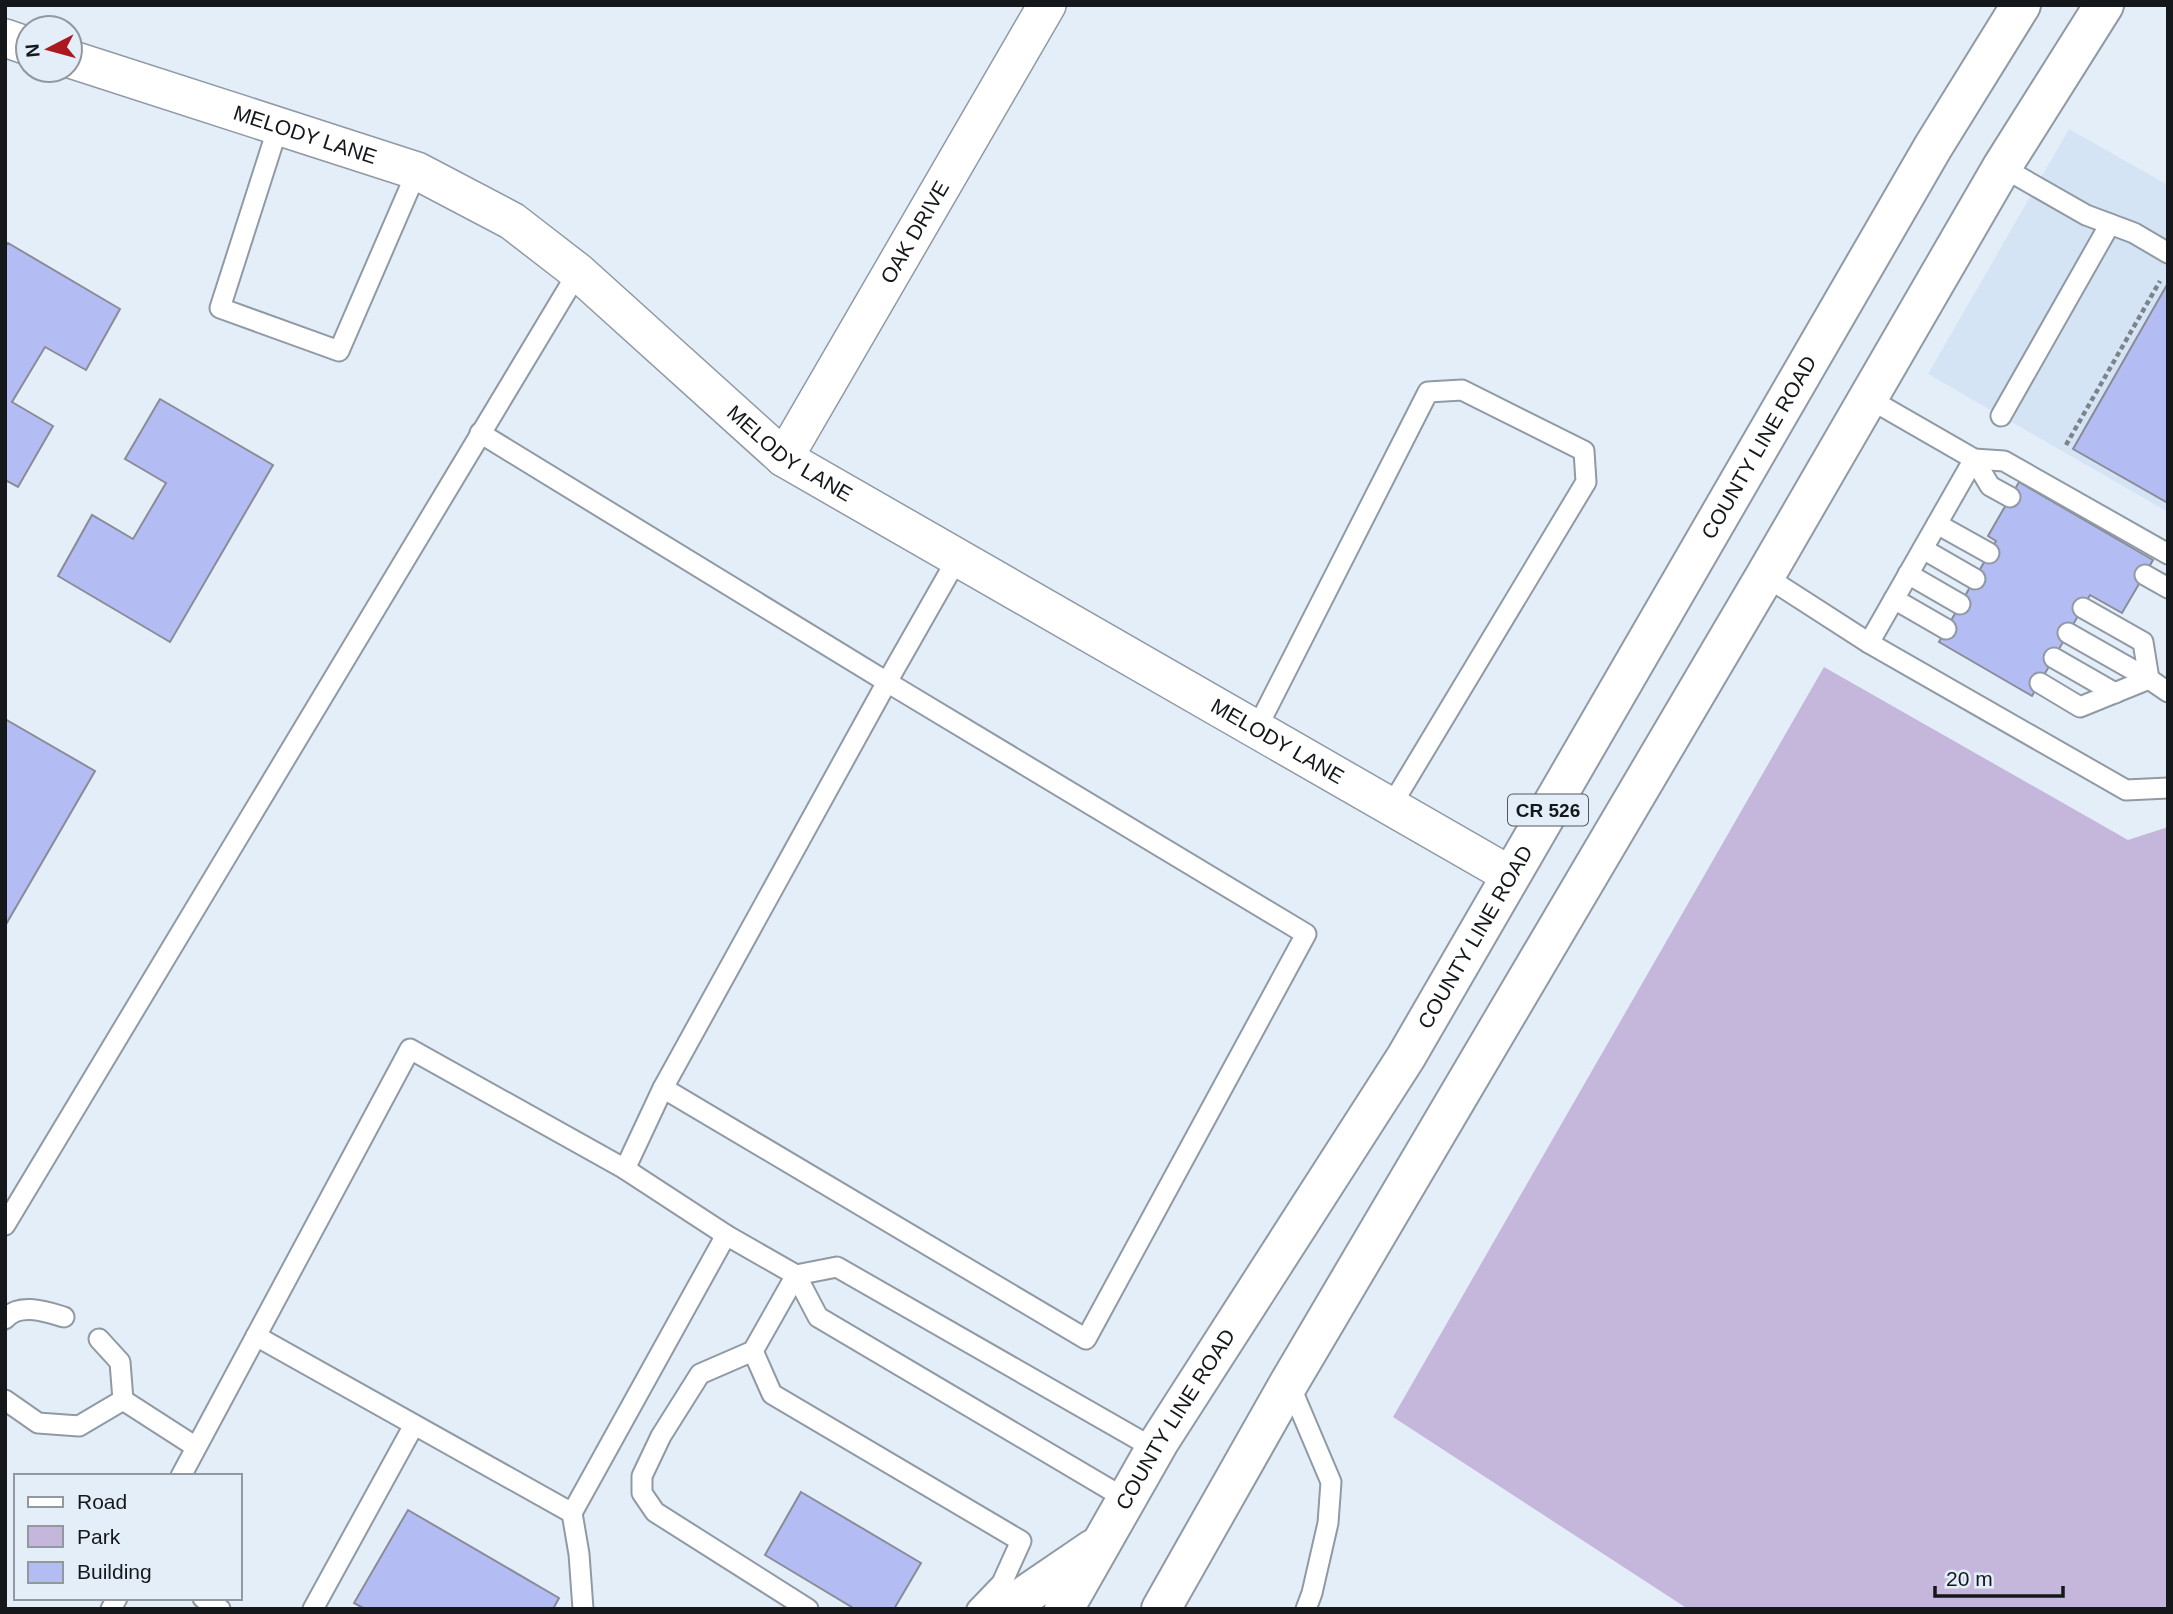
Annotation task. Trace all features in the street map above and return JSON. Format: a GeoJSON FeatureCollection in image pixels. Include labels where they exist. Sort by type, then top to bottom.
{"type":"FeatureCollection","features":[{"type":"Feature","properties":{"kind":"main road","name":"COUNTY LINE ROAD"},"geometry":{"type":"LineString","coordinates":[[1064,1609],[1155,1449],[1406,1057],[1926,159],[2021,5]]}},
{"type":"Feature","properties":{"kind":"main road","name":"CR 526"},"geometry":{"type":"LineString","coordinates":[[1161,1609],[1289,1383],[1765,576],[2002,167],[2104,5]]}},
{"type":"Feature","properties":{"kind":"main road"},"geometry":{"type":"LineString","coordinates":[[1005,1609],[1101,1544]]}},
{"type":"Feature","properties":{"kind":"street","name":"OAK DRIVE"},"geometry":{"type":"LineString","coordinates":[[783,458],[1047,5]]}},
{"type":"Feature","properties":{"kind":"street","name":"MELODY LANE"},"geometry":{"type":"LineString","coordinates":[[84,64],[417,171],[512,221],[578,272],[783,458],[1510,875]]}},
{"type":"Feature","properties":{"kind":"lane"},"geometry":{"type":"LineString","coordinates":[[278,127],[220,308],[339,351],[417,171]]}},
{"type":"Feature","properties":{"kind":"lane"},"geometry":{"type":"LineString","coordinates":[[2002,167],[2086,215],[2134,233],[2168,253]]}},
{"type":"Feature","properties":{"kind":"lane"},"geometry":{"type":"LineString","coordinates":[[2001,416],[2110,224]]}},
{"type":"Feature","properties":{"kind":"lane"},"geometry":{"type":"LineString","coordinates":[[5,1225],[578,272]]}},
{"type":"Feature","properties":{"kind":"lane"},"geometry":{"type":"LineString","coordinates":[[1256,730],[1428,392],[1462,390],[1584,451],[1586,482],[1391,806]]}},
{"type":"Feature","properties":{"kind":"lane"},"geometry":{"type":"LineString","coordinates":[[1868,398],[1974,459],[2004,461],[2168,554]]}},
{"type":"Feature","properties":{"kind":"lane"},"geometry":{"type":"LineString","coordinates":[[480,433],[1306,934],[1086,1339],[663,1088]]}},
{"type":"Feature","properties":{"kind":"lane"},"geometry":{"type":"LineString","coordinates":[[1974,459],[1990,486],[2010,497]]}},
{"type":"Feature","properties":{"kind":"lane"},"geometry":{"type":"LineString","coordinates":[[1869,643],[1974,459]]}},
{"type":"Feature","properties":{"kind":"lane"},"geometry":{"type":"LineString","coordinates":[[1937,524],[1989,553]]}},
{"type":"Feature","properties":{"kind":"lane"},"geometry":{"type":"LineString","coordinates":[[1923,549],[1975,579]]}},
{"type":"Feature","properties":{"kind":"lane"},"geometry":{"type":"LineString","coordinates":[[625,1169],[663,1088],[957,559]]}},
{"type":"Feature","properties":{"kind":"lane"},"geometry":{"type":"LineString","coordinates":[[1908,574],[1960,604]]}},
{"type":"Feature","properties":{"kind":"lane"},"geometry":{"type":"LineString","coordinates":[[2145,575],[2168,588]]}},
{"type":"Feature","properties":{"kind":"lane"},"geometry":{"type":"LineString","coordinates":[[1765,576],[1869,643],[2126,790],[2168,788]]}},
{"type":"Feature","properties":{"kind":"lane"},"geometry":{"type":"LineString","coordinates":[[1894,599],[1946,629]]}},
{"type":"Feature","properties":{"kind":"lane"},"geometry":{"type":"LineString","coordinates":[[2083,608],[2143,642],[2149,679]]}},
{"type":"Feature","properties":{"kind":"lane"},"geometry":{"type":"LineString","coordinates":[[2068,633],[2168,692]]}},
{"type":"Feature","properties":{"kind":"lane"},"geometry":{"type":"LineString","coordinates":[[2054,658],[2115,693]]}},
{"type":"Feature","properties":{"kind":"lane"},"geometry":{"type":"LineString","coordinates":[[2040,683],[2080,707],[2149,679]]}},
{"type":"Feature","properties":{"kind":"lane"},"geometry":{"type":"LineString","coordinates":[[182,1474],[410,1048],[625,1169],[726,1236],[796,1275],[818,1317],[1126,1499]]}},
{"type":"Feature","properties":{"kind":"lane"},"geometry":{"type":"LineString","coordinates":[[583,1609],[579,1555],[572,1513],[726,1236]]}},
{"type":"Feature","properties":{"kind":"lane"},"geometry":{"type":"LineString","coordinates":[[808,1609],[655,1512],[642,1493],[642,1476],[656,1446],[699,1374],[753,1351],[796,1275],[837,1267],[1155,1449]]}},
{"type":"Feature","properties":{"kind":"lane"},"geometry":{"type":"LineString","coordinates":[[5,1319],[9,1314],[36,1308],[64,1317]]}},
{"type":"Feature","properties":{"kind":"lane"},"geometry":{"type":"LineString","coordinates":[[256,1336],[572,1513]]}},
{"type":"Feature","properties":{"kind":"lane"},"geometry":{"type":"LineString","coordinates":[[99,1339],[120,1362],[123,1400]]}},
{"type":"Feature","properties":{"kind":"lane"},"geometry":{"type":"LineString","coordinates":[[753,1351],[772,1394],[1021,1541],[1002,1583],[978,1609]]}},
{"type":"Feature","properties":{"kind":"lane"},"geometry":{"type":"LineString","coordinates":[[1289,1383],[1331,1482],[1328,1523],[1306,1609]]}},
{"type":"Feature","properties":{"kind":"lane"},"geometry":{"type":"LineString","coordinates":[[5,1400],[38,1423],[79,1426],[123,1400]]}},
{"type":"Feature","properties":{"kind":"lane"},"geometry":{"type":"LineString","coordinates":[[123,1400],[196,1447]]}},
{"type":"Feature","properties":{"kind":"lane"},"geometry":{"type":"LineString","coordinates":[[313,1609],[414,1425]]}},
{"type":"Feature","properties":{"kind":"path"},"geometry":{"type":"LineString","coordinates":[[2066,445],[2165,273]]}},
{"type":"Feature","properties":{"kind":"shaded area"},"geometry":{"type":"Polygon","coordinates":[[[2069,129],[2168,185],[2168,512],[1928,374],[2069,129]]]}},
{"type":"Feature","properties":{"kind":"green space"},"geometry":{"type":"Polygon","coordinates":[[[1824,667],[2128,840],[2168,827],[2168,1609],[1688,1609],[1393,1417],[1824,667]]]}},
{"type":"Feature","properties":{"kind":"building"},"geometry":{"type":"Polygon","coordinates":[[[8,243],[120,309],[86,370],[45,347],[12,402],[53,426],[18,487],[5,480],[5,247],[8,243]]]}},
{"type":"Feature","properties":{"kind":"building"},"geometry":{"type":"Polygon","coordinates":[[[2168,283],[2168,503],[2073,449],[2168,283]]]}},
{"type":"Feature","properties":{"kind":"building"},"geometry":{"type":"Polygon","coordinates":[[[160,399],[273,465],[170,642],[58,576],[92,515],[133,539],[166,483],[125,459],[160,399]]]}},
{"type":"Feature","properties":{"kind":"building"},"geometry":{"type":"Polygon","coordinates":[[[2019,482],[2153,560],[2122,613],[2090,595],[2032,696],[1939,642],[1996,541],[1988,536],[2019,482]]]}},
{"type":"Feature","properties":{"kind":"building"},"geometry":{"type":"Polygon","coordinates":[[[5,719],[95,771],[5,926],[5,719]]]}},
{"type":"Feature","properties":{"kind":"building"},"geometry":{"type":"Polygon","coordinates":[[[801,1492],[921,1563],[894,1609],[855,1609],[765,1555],[801,1492]]]}},
{"type":"Feature","properties":{"kind":"building"},"geometry":{"type":"Polygon","coordinates":[[[408,1510],[559,1598],[553,1609],[365,1609],[354,1603],[408,1510]]]}}]}
